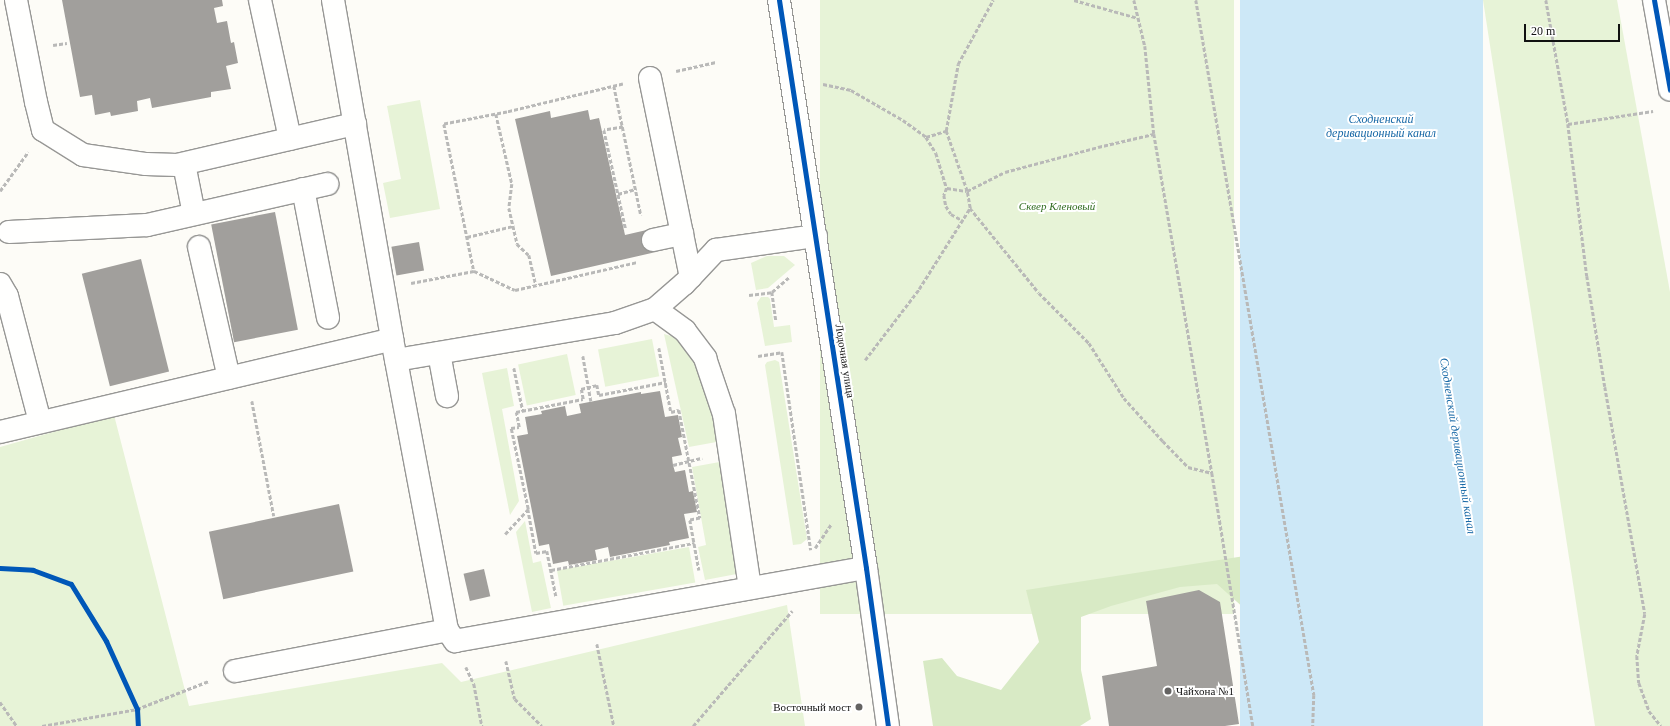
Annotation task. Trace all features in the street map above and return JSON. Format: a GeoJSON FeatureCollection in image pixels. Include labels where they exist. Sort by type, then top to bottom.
{"type":"FeatureCollection","features":[{"type":"Feature","properties":{"kind":"street"},"geometry":{"type":"LineString","coordinates":[[16,0],[43,130],[83,155],[146,164],[184,164],[355,124]]}},
{"type":"Feature","properties":{"kind":"street"},"geometry":{"type":"LineString","coordinates":[[260,0],[290,139]]}},
{"type":"Feature","properties":{"kind":"street"},"geometry":{"type":"LineString","coordinates":[[333,0],[394,350],[451,635]]}},
{"type":"Feature","properties":{"kind":"street","name":"Лодочная улица"},"geometry":{"type":"LineString","coordinates":[[779,0],[866,568],[888,726]]}},
{"type":"Feature","properties":{"kind":"street"},"geometry":{"type":"LineString","coordinates":[[1654,0],[1670,90]]}},
{"type":"Feature","properties":{"kind":"street"},"geometry":{"type":"LineString","coordinates":[[650,78],[691,277]]}},
{"type":"Feature","properties":{"kind":"street"},"geometry":{"type":"LineString","coordinates":[[184,164],[194,214]]}},
{"type":"Feature","properties":{"kind":"street"},"geometry":{"type":"LineString","coordinates":[[9,232],[147,225],[327,184]]}},
{"type":"Feature","properties":{"kind":"street"},"geometry":{"type":"LineString","coordinates":[[303,189],[328,318]]}},
{"type":"Feature","properties":{"kind":"street"},"geometry":{"type":"LineString","coordinates":[[653,240],[682,234]]}},
{"type":"Feature","properties":{"kind":"street"},"geometry":{"type":"LineString","coordinates":[[0,432],[238,375],[394,350],[439,353],[579,330],[663,314],[691,277],[716,250],[816,236]]}},
{"type":"Feature","properties":{"kind":"street"},"geometry":{"type":"LineString","coordinates":[[199,247],[238,375]]}},
{"type":"Feature","properties":{"kind":"street"},"geometry":{"type":"LineString","coordinates":[[0,284],[7,296],[40,422]]}},
{"type":"Feature","properties":{"kind":"street"},"geometry":{"type":"LineString","coordinates":[[663,314],[684,331],[705,358],[724,414],[750,588]]}},
{"type":"Feature","properties":{"kind":"street"},"geometry":{"type":"LineString","coordinates":[[439,353],[447,396]]}},
{"type":"Feature","properties":{"kind":"street"},"geometry":{"type":"LineString","coordinates":[[235,671],[451,635],[500,633],[866,568]]}},
{"type":"Feature","properties":{"kind":"path"},"geometry":{"type":"LineString","coordinates":[[993,0],[958,64],[946,131],[967,191],[970,208],[1039,293],[1089,343],[1124,398],[1163,441],[1188,467],[1212,473]]}},
{"type":"Feature","properties":{"kind":"path"},"geometry":{"type":"LineString","coordinates":[[1074,0],[1138,18]]}},
{"type":"Feature","properties":{"kind":"path"},"geometry":{"type":"LineString","coordinates":[[1134,0],[1145,46],[1154,134],[1212,473],[1253,726]]}},
{"type":"Feature","properties":{"kind":"path"},"geometry":{"type":"LineString","coordinates":[[1196,0],[1314,695],[1313,726]]}},
{"type":"Feature","properties":{"kind":"path"},"geometry":{"type":"LineString","coordinates":[[1546,0],[1568,124],[1587,276],[1645,614],[1637,656],[1639,684],[1649,711],[1661,726]]}},
{"type":"Feature","properties":{"kind":"path"},"geometry":{"type":"LineString","coordinates":[[474,271],[444,124],[496,114],[716,62]]}},
{"type":"Feature","properties":{"kind":"path"},"geometry":{"type":"LineString","coordinates":[[823,84],[850,90],[903,120],[926,137],[936,153],[947,188],[944,195],[946,206],[951,214],[962,220]]}},
{"type":"Feature","properties":{"kind":"path"},"geometry":{"type":"LineString","coordinates":[[614,86],[642,215],[640,221]]}},
{"type":"Feature","properties":{"kind":"path"},"geometry":{"type":"LineString","coordinates":[[1568,124],[1654,111]]}},
{"type":"Feature","properties":{"kind":"path"},"geometry":{"type":"LineString","coordinates":[[496,114],[512,184],[508,208],[517,244],[529,255],[536,285]]}},
{"type":"Feature","properties":{"kind":"path"},"geometry":{"type":"LineString","coordinates":[[623,127],[604,130],[626,230],[633,228]]}},
{"type":"Feature","properties":{"kind":"path"},"geometry":{"type":"LineString","coordinates":[[0,191],[43,130]]}},
{"type":"Feature","properties":{"kind":"path"},"geometry":{"type":"LineString","coordinates":[[926,137],[946,131]]}},
{"type":"Feature","properties":{"kind":"path"},"geometry":{"type":"LineString","coordinates":[[947,188],[967,191],[1005,172],[1098,147],[1154,134]]}},
{"type":"Feature","properties":{"kind":"path"},"geometry":{"type":"LineString","coordinates":[[618,194],[636,189]]}},
{"type":"Feature","properties":{"kind":"path"},"geometry":{"type":"LineString","coordinates":[[865,360],[919,289],[970,208]]}},
{"type":"Feature","properties":{"kind":"path"},"geometry":{"type":"LineString","coordinates":[[467,237],[513,226]]}},
{"type":"Feature","properties":{"kind":"path"},"geometry":{"type":"LineString","coordinates":[[384,289],[474,271],[515,290],[640,261]]}},
{"type":"Feature","properties":{"kind":"path"},"geometry":{"type":"LineString","coordinates":[[749,295],[772,292],[789,277]]}},
{"type":"Feature","properties":{"kind":"path"},"geometry":{"type":"LineString","coordinates":[[772,292],[776,321]]}},
{"type":"Feature","properties":{"kind":"path"},"geometry":{"type":"LineString","coordinates":[[663,314],[656,328],[671,412],[679,410],[700,518],[690,520],[700,578]]}},
{"type":"Feature","properties":{"kind":"path"},"geometry":{"type":"LineString","coordinates":[[579,330],[591,401]]}},
{"type":"Feature","properties":{"kind":"path"},"geometry":{"type":"LineString","coordinates":[[758,356],[782,352],[812,554]]}},
{"type":"Feature","properties":{"kind":"path"},"geometry":{"type":"LineString","coordinates":[[512,361],[523,411]]}},
{"type":"Feature","properties":{"kind":"path"},"geometry":{"type":"LineString","coordinates":[[238,375],[274,516]]}},
{"type":"Feature","properties":{"kind":"path"},"geometry":{"type":"LineString","coordinates":[[561,622],[547,551],[536,553],[511,428],[520,427],[516,412],[583,399],[580,389],[597,385],[599,395],[666,382]]}},
{"type":"Feature","properties":{"kind":"path"},"geometry":{"type":"LineString","coordinates":[[505,534],[528,509]]}},
{"type":"Feature","properties":{"kind":"path"},"geometry":{"type":"LineString","coordinates":[[814,551],[815,546],[832,523]]}},
{"type":"Feature","properties":{"kind":"path"},"geometry":{"type":"LineString","coordinates":[[551,570],[694,543]]}},
{"type":"Feature","properties":{"kind":"path"},"geometry":{"type":"LineString","coordinates":[[693,726],[795,607]]}},
{"type":"Feature","properties":{"kind":"path"},"geometry":{"type":"LineString","coordinates":[[591,616],[614,726]]}},
{"type":"Feature","properties":{"kind":"path"},"geometry":{"type":"LineString","coordinates":[[500,633],[515,699],[542,726]]}},
{"type":"Feature","properties":{"kind":"path"},"geometry":{"type":"LineString","coordinates":[[451,635],[474,684],[482,726]]}},
{"type":"Feature","properties":{"kind":"path"},"geometry":{"type":"LineString","coordinates":[[42,726],[137,712],[235,671]]}},
{"type":"Feature","properties":{"kind":"path"},"geometry":{"type":"LineString","coordinates":[[0,702],[17,726]]}},
{"type":"Feature","properties":{"kind":"path"},"geometry":{"type":"LineString","coordinates":[[134,702],[137,712]]}},
{"type":"Feature","properties":{"kind":"green space","name":"Сквер Кленовый"},"geometry":{"type":"Polygon","coordinates":[[[820,0],[1234,0],[1234,614],[820,614],[820,0]]]}},
{"type":"Feature","properties":{"kind":"green space"},"geometry":{"type":"Polygon","coordinates":[[[1483,0],[1617,0],[1670,292],[1670,726],[1595,726],[1483,0]]]}},
{"type":"Feature","properties":{"kind":"green space"},"geometry":{"type":"Polygon","coordinates":[[[420,100],[440,209],[390,218],[383,183],[401,179],[387,106],[420,100]]]}},
{"type":"Feature","properties":{"kind":"green space"},"geometry":{"type":"Polygon","coordinates":[[[767,256],[784,256],[795,265],[768,288],[756,290],[751,263],[767,256]]]}},
{"type":"Feature","properties":{"kind":"green space"},"geometry":{"type":"Polygon","coordinates":[[[761,297],[768,297],[770,299],[774,327],[790,325],[792,342],[765,346],[757,303],[761,297]]]}},
{"type":"Feature","properties":{"kind":"green space"},"geometry":{"type":"Polygon","coordinates":[[[664,334],[678,338],[694,354],[722,441],[689,447],[664,334]]]}},
{"type":"Feature","properties":{"kind":"green space"},"geometry":{"type":"Polygon","coordinates":[[[652,339],[659,376],[605,387],[598,349],[652,339]]]}},
{"type":"Feature","properties":{"kind":"green space"},"geometry":{"type":"Polygon","coordinates":[[[567,354],[576,395],[527,405],[518,364],[567,354]]]}},
{"type":"Feature","properties":{"kind":"green space"},"geometry":{"type":"Polygon","coordinates":[[[775,360],[779,362],[807,539],[801,544],[793,545],[765,365],[767,362],[775,360]]]}},
{"type":"Feature","properties":{"kind":"green space"},"geometry":{"type":"Polygon","coordinates":[[[507,368],[514,406],[502,409],[519,501],[510,515],[482,373],[507,368]]]}},
{"type":"Feature","properties":{"kind":"green space"},"geometry":{"type":"Polygon","coordinates":[[[114,415],[189,706],[442,663],[461,682],[787,605],[805,726],[0,726],[0,447],[114,415]]]}},
{"type":"Feature","properties":{"kind":"green space"},"geometry":{"type":"Polygon","coordinates":[[[725,461],[742,573],[705,580],[698,547],[706,545],[692,467],[725,461]]]}},
{"type":"Feature","properties":{"kind":"green space"},"geometry":{"type":"Polygon","coordinates":[[[525,521],[533,563],[541,561],[551,608],[532,612],[516,532],[525,521]]]}},
{"type":"Feature","properties":{"kind":"green space"},"geometry":{"type":"Polygon","coordinates":[[[689,547],[695,582],[563,606],[557,570],[689,547]]]}},
{"type":"Feature","properties":{"kind":"green space"},"geometry":{"type":"Polygon","coordinates":[[[1283,550],[1285,595],[1309,726],[1252,726],[1267,716],[1246,610],[1217,584],[1180,587],[1111,606],[1081,617],[1081,670],[1091,719],[1080,726],[933,726],[923,661],[942,658],[957,676],[1001,690],[1039,642],[1026,590],[1283,550]]]}},
{"type":"Feature","properties":{"kind":"water","name":"Сходненский деривационный канал"},"geometry":{"type":"Polygon","coordinates":[[[1240,0],[1483,0],[1483,726],[1240,726],[1240,0]]]}},
{"type":"Feature","properties":{"kind":"building"},"geometry":{"type":"Polygon","coordinates":[[[62,0],[222,0],[223,6],[214,8],[217,23],[227,21],[231,43],[234,42],[238,63],[226,66],[231,89],[211,92],[211,97],[152,108],[150,98],[137,101],[138,111],[111,116],[110,112],[95,115],[92,95],[80,97],[62,0]]]}},
{"type":"Feature","properties":{"kind":"building"},"geometry":{"type":"Polygon","coordinates":[[[588,110],[590,120],[599,118],[625,235],[651,229],[656,252],[551,276],[515,119],[550,111],[551,118],[588,110]]]}},
{"type":"Feature","properties":{"kind":"building"},"geometry":{"type":"Polygon","coordinates":[[[275,212],[298,330],[234,342],[211,224],[275,212]]]}},
{"type":"Feature","properties":{"kind":"building"},"geometry":{"type":"Polygon","coordinates":[[[419,242],[424,271],[396,275],[391,247],[419,242]]]}},
{"type":"Feature","properties":{"kind":"building"},"geometry":{"type":"Polygon","coordinates":[[[141,259],[169,372],[110,386],[82,274],[141,259]]]}},
{"type":"Feature","properties":{"kind":"building"},"geometry":{"type":"Polygon","coordinates":[[[660,391],[665,417],[678,415],[682,437],[678,438],[682,455],[672,457],[675,472],[685,470],[689,492],[693,491],[697,512],[684,514],[689,538],[669,542],[670,545],[610,557],[608,547],[595,550],[597,560],[569,565],[568,561],[553,564],[549,544],[539,546],[517,436],[528,434],[525,417],[542,414],[541,411],[565,406],[567,416],[581,413],[579,404],[641,392],[641,394],[660,391]]]}},
{"type":"Feature","properties":{"kind":"building"},"geometry":{"type":"Polygon","coordinates":[[[339,504],[353,571],[223,599],[209,532],[339,504]]]}},
{"type":"Feature","properties":{"kind":"building"},"geometry":{"type":"Polygon","coordinates":[[[484,569],[490,596],[470,601],[464,574],[484,569]]]}},
{"type":"Feature","properties":{"kind":"building","name":"Чайхона №1"},"geometry":{"type":"Polygon","coordinates":[[[1199,590],[1220,602],[1239,724],[1225,726],[1109,726],[1102,676],[1157,666],[1146,601],[1199,590]]]}},
{"type":"Feature","properties":{"kind":"cycle path"},"geometry":{"type":"LineString","coordinates":[[779,0],[866,568],[888,726]]}},
{"type":"Feature","properties":{"kind":"cycle path"},"geometry":{"type":"LineString","coordinates":[[1654,0],[1670,90]]}},
{"type":"Feature","properties":{"kind":"cycle path"},"geometry":{"type":"LineString","coordinates":[[0,568],[33,570],[71,584],[106,641],[137,709],[138,726]]}},
{"type":"Feature","properties":{"kind":"place","name":"Чайхона №1"},"geometry":{"type":"Point","coordinates":[1168,691]}},
{"type":"Feature","properties":{"kind":"place","name":"Восточный мост"},"geometry":{"type":"Point","coordinates":[859,707]}}]}
